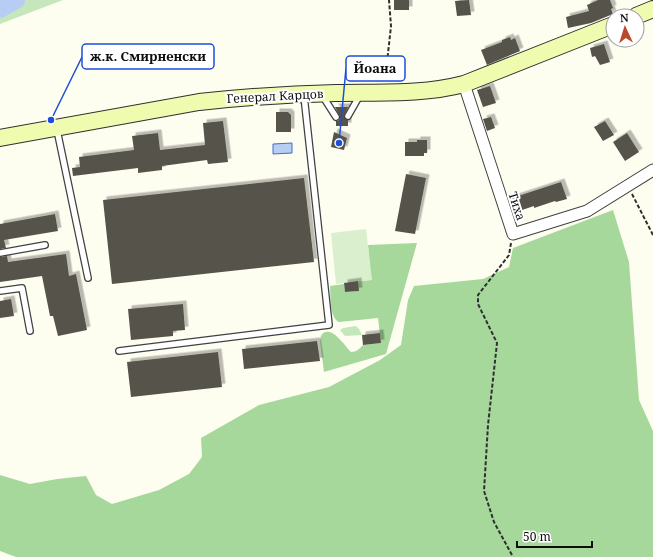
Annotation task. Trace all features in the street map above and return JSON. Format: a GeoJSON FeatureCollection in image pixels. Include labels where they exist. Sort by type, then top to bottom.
{"type":"FeatureCollection","features":[{"type":"Feature","properties":{"kind":"main road","name":"Генерал Карцов"},"geometry":{"type":"LineString","coordinates":[[0,138],[199,102],[257,96],[429,91],[464,84],[605,28]]}},
{"type":"Feature","properties":{"kind":"street","name":"Тиха"},"geometry":{"type":"LineString","coordinates":[[464,84],[513,234],[586,211],[653,170]]}},
{"type":"Feature","properties":{"kind":"lane"},"geometry":{"type":"LineString","coordinates":[[320,93],[336,117]]}},
{"type":"Feature","properties":{"kind":"lane"},"geometry":{"type":"LineString","coordinates":[[348,116],[361,93]]}},
{"type":"Feature","properties":{"kind":"lane"},"geometry":{"type":"LineString","coordinates":[[119,351],[329,325],[304,94]]}},
{"type":"Feature","properties":{"kind":"lane"},"geometry":{"type":"LineString","coordinates":[[57,128],[88,278]]}},
{"type":"Feature","properties":{"kind":"lane"},"geometry":{"type":"LineString","coordinates":[[0,253],[45,245]]}},
{"type":"Feature","properties":{"kind":"lane"},"geometry":{"type":"LineString","coordinates":[[0,291],[22,288],[30,332]]}},
{"type":"Feature","properties":{"kind":"path"},"geometry":{"type":"LineString","coordinates":[[384,92],[391,26],[389,0]]}},
{"type":"Feature","properties":{"kind":"path"},"geometry":{"type":"LineString","coordinates":[[627,186],[653,235]]}},
{"type":"Feature","properties":{"kind":"path"},"geometry":{"type":"LineString","coordinates":[[512,557],[494,522],[484,491],[488,425],[498,343],[478,304],[478,295],[509,255],[513,234]]}},
{"type":"Feature","properties":{"kind":"green space"},"geometry":{"type":"Polygon","coordinates":[[[0,0],[63,0],[0,24],[0,0]]]}},
{"type":"Feature","properties":{"kind":"green space"},"geometry":{"type":"Polygon","coordinates":[[[613,210],[629,262],[639,400],[653,431],[653,557],[16,557],[0,551],[0,475],[30,484],[86,476],[96,495],[112,504],[159,490],[189,474],[202,457],[201,438],[259,405],[329,387],[380,360],[401,345],[408,300],[414,286],[483,279],[509,267],[513,248],[613,210]]]}},
{"type":"Feature","properties":{"kind":"green space"},"geometry":{"type":"Polygon","coordinates":[[[366,229],[372,280],[336,284],[331,233],[366,229]]]}},
{"type":"Feature","properties":{"kind":"green space"},"geometry":{"type":"Polygon","coordinates":[[[417,243],[386,354],[324,372],[320,341],[322,334],[325,332],[333,333],[351,352],[356,351],[363,345],[381,343],[378,318],[339,322],[336,319],[331,306],[330,286],[344,284],[345,292],[358,291],[358,281],[371,280],[368,245],[417,243]]]}},
{"type":"Feature","properties":{"kind":"green space"},"geometry":{"type":"Polygon","coordinates":[[[356,326],[362,335],[345,336],[340,330],[343,328],[356,326]]]}},
{"type":"Feature","properties":{"kind":"water"},"geometry":{"type":"Polygon","coordinates":[[[292,143],[292,153],[273,154],[273,144],[292,143]]]}},
{"type":"Feature","properties":{"kind":"building"},"geometry":{"type":"Polygon","coordinates":[[[394,0],[409,0],[409,10],[394,10],[394,0]]]}},
{"type":"Feature","properties":{"kind":"building"},"geometry":{"type":"Polygon","coordinates":[[[469,0],[471,15],[457,16],[455,1],[469,0]]]}},
{"type":"Feature","properties":{"kind":"building"},"geometry":{"type":"Polygon","coordinates":[[[598,0],[610,0],[613,8],[605,8],[605,17],[591,23],[568,28],[566,17],[589,11],[587,5],[598,0]]]}},
{"type":"Feature","properties":{"kind":"building"},"geometry":{"type":"Polygon","coordinates":[[[510,37],[511,40],[515,38],[520,51],[487,65],[481,50],[502,42],[502,40],[510,37]]]}},
{"type":"Feature","properties":{"kind":"building"},"geometry":{"type":"Polygon","coordinates":[[[604,44],[610,62],[600,65],[595,56],[592,57],[590,48],[604,44]]]}},
{"type":"Feature","properties":{"kind":"building"},"geometry":{"type":"Polygon","coordinates":[[[490,86],[496,103],[483,107],[477,90],[490,86]]]}},
{"type":"Feature","properties":{"kind":"building"},"geometry":{"type":"Polygon","coordinates":[[[335,107],[348,107],[344,116],[348,120],[348,126],[336,126],[336,121],[339,120],[340,117],[335,107]]]}},
{"type":"Feature","properties":{"kind":"building"},"geometry":{"type":"Polygon","coordinates":[[[276,112],[288,112],[291,115],[291,132],[276,132],[276,112]]]}},
{"type":"Feature","properties":{"kind":"building"},"geometry":{"type":"Polygon","coordinates":[[[491,117],[495,128],[487,131],[483,119],[491,117]]]}},
{"type":"Feature","properties":{"kind":"building"},"geometry":{"type":"Polygon","coordinates":[[[223,121],[228,162],[208,164],[207,160],[162,166],[162,170],[138,173],[138,168],[73,176],[72,168],[80,167],[79,157],[134,150],[132,136],[158,133],[160,150],[205,145],[203,123],[223,121]]]}},
{"type":"Feature","properties":{"kind":"building"},"geometry":{"type":"Polygon","coordinates":[[[605,121],[614,135],[603,141],[594,127],[605,121]]]}},
{"type":"Feature","properties":{"kind":"building"},"geometry":{"type":"Polygon","coordinates":[[[334,132],[347,138],[344,150],[331,147],[334,132]]]}},
{"type":"Feature","properties":{"kind":"building"},"geometry":{"type":"Polygon","coordinates":[[[627,133],[639,152],[625,161],[613,142],[627,133]]]}},
{"type":"Feature","properties":{"kind":"building"},"geometry":{"type":"Polygon","coordinates":[[[417,140],[427,140],[427,153],[424,153],[424,156],[405,156],[405,142],[417,142],[417,140]]]}},
{"type":"Feature","properties":{"kind":"building"},"geometry":{"type":"Polygon","coordinates":[[[406,174],[426,178],[415,234],[395,231],[406,174]]]}},
{"type":"Feature","properties":{"kind":"building"},"geometry":{"type":"Polygon","coordinates":[[[304,178],[314,262],[112,284],[103,200],[304,178]]]}},
{"type":"Feature","properties":{"kind":"building"},"geometry":{"type":"Polygon","coordinates":[[[561,182],[567,199],[555,201],[534,208],[534,206],[516,212],[512,198],[561,182]]]}},
{"type":"Feature","properties":{"kind":"building"},"geometry":{"type":"Polygon","coordinates":[[[55,214],[58,231],[4,240],[6,248],[0,249],[0,224],[55,214]]]}},
{"type":"Feature","properties":{"kind":"building"},"geometry":{"type":"Polygon","coordinates":[[[66,254],[69,276],[76,274],[87,330],[58,336],[53,316],[50,316],[42,276],[0,282],[0,257],[7,256],[8,262],[66,254]]]}},
{"type":"Feature","properties":{"kind":"building"},"geometry":{"type":"Polygon","coordinates":[[[358,281],[359,291],[345,292],[344,283],[358,281]]]}},
{"type":"Feature","properties":{"kind":"building"},"geometry":{"type":"Polygon","coordinates":[[[11,299],[14,316],[0,318],[0,301],[11,299]]]}},
{"type":"Feature","properties":{"kind":"building"},"geometry":{"type":"Polygon","coordinates":[[[183,304],[185,330],[173,331],[173,336],[131,340],[128,309],[183,304]]]}},
{"type":"Feature","properties":{"kind":"building"},"geometry":{"type":"Polygon","coordinates":[[[380,333],[381,343],[363,345],[362,335],[380,333]]]}},
{"type":"Feature","properties":{"kind":"building"},"geometry":{"type":"Polygon","coordinates":[[[317,341],[320,361],[244,369],[242,349],[317,341]]]}},
{"type":"Feature","properties":{"kind":"building"},"geometry":{"type":"Polygon","coordinates":[[[218,352],[222,387],[131,397],[127,362],[218,352]]]}},
{"type":"Feature","properties":{"kind":"waterway"},"geometry":{"type":"LineString","coordinates":[[0,9],[16,0]]}},
{"type":"Feature","properties":{"kind":"place","name":"ж.к. Смирненски"},"geometry":{"type":"Point","coordinates":[51,120]}},
{"type":"Feature","properties":{"kind":"place","name":"Йоана"},"geometry":{"type":"Point","coordinates":[339,143]}}]}
